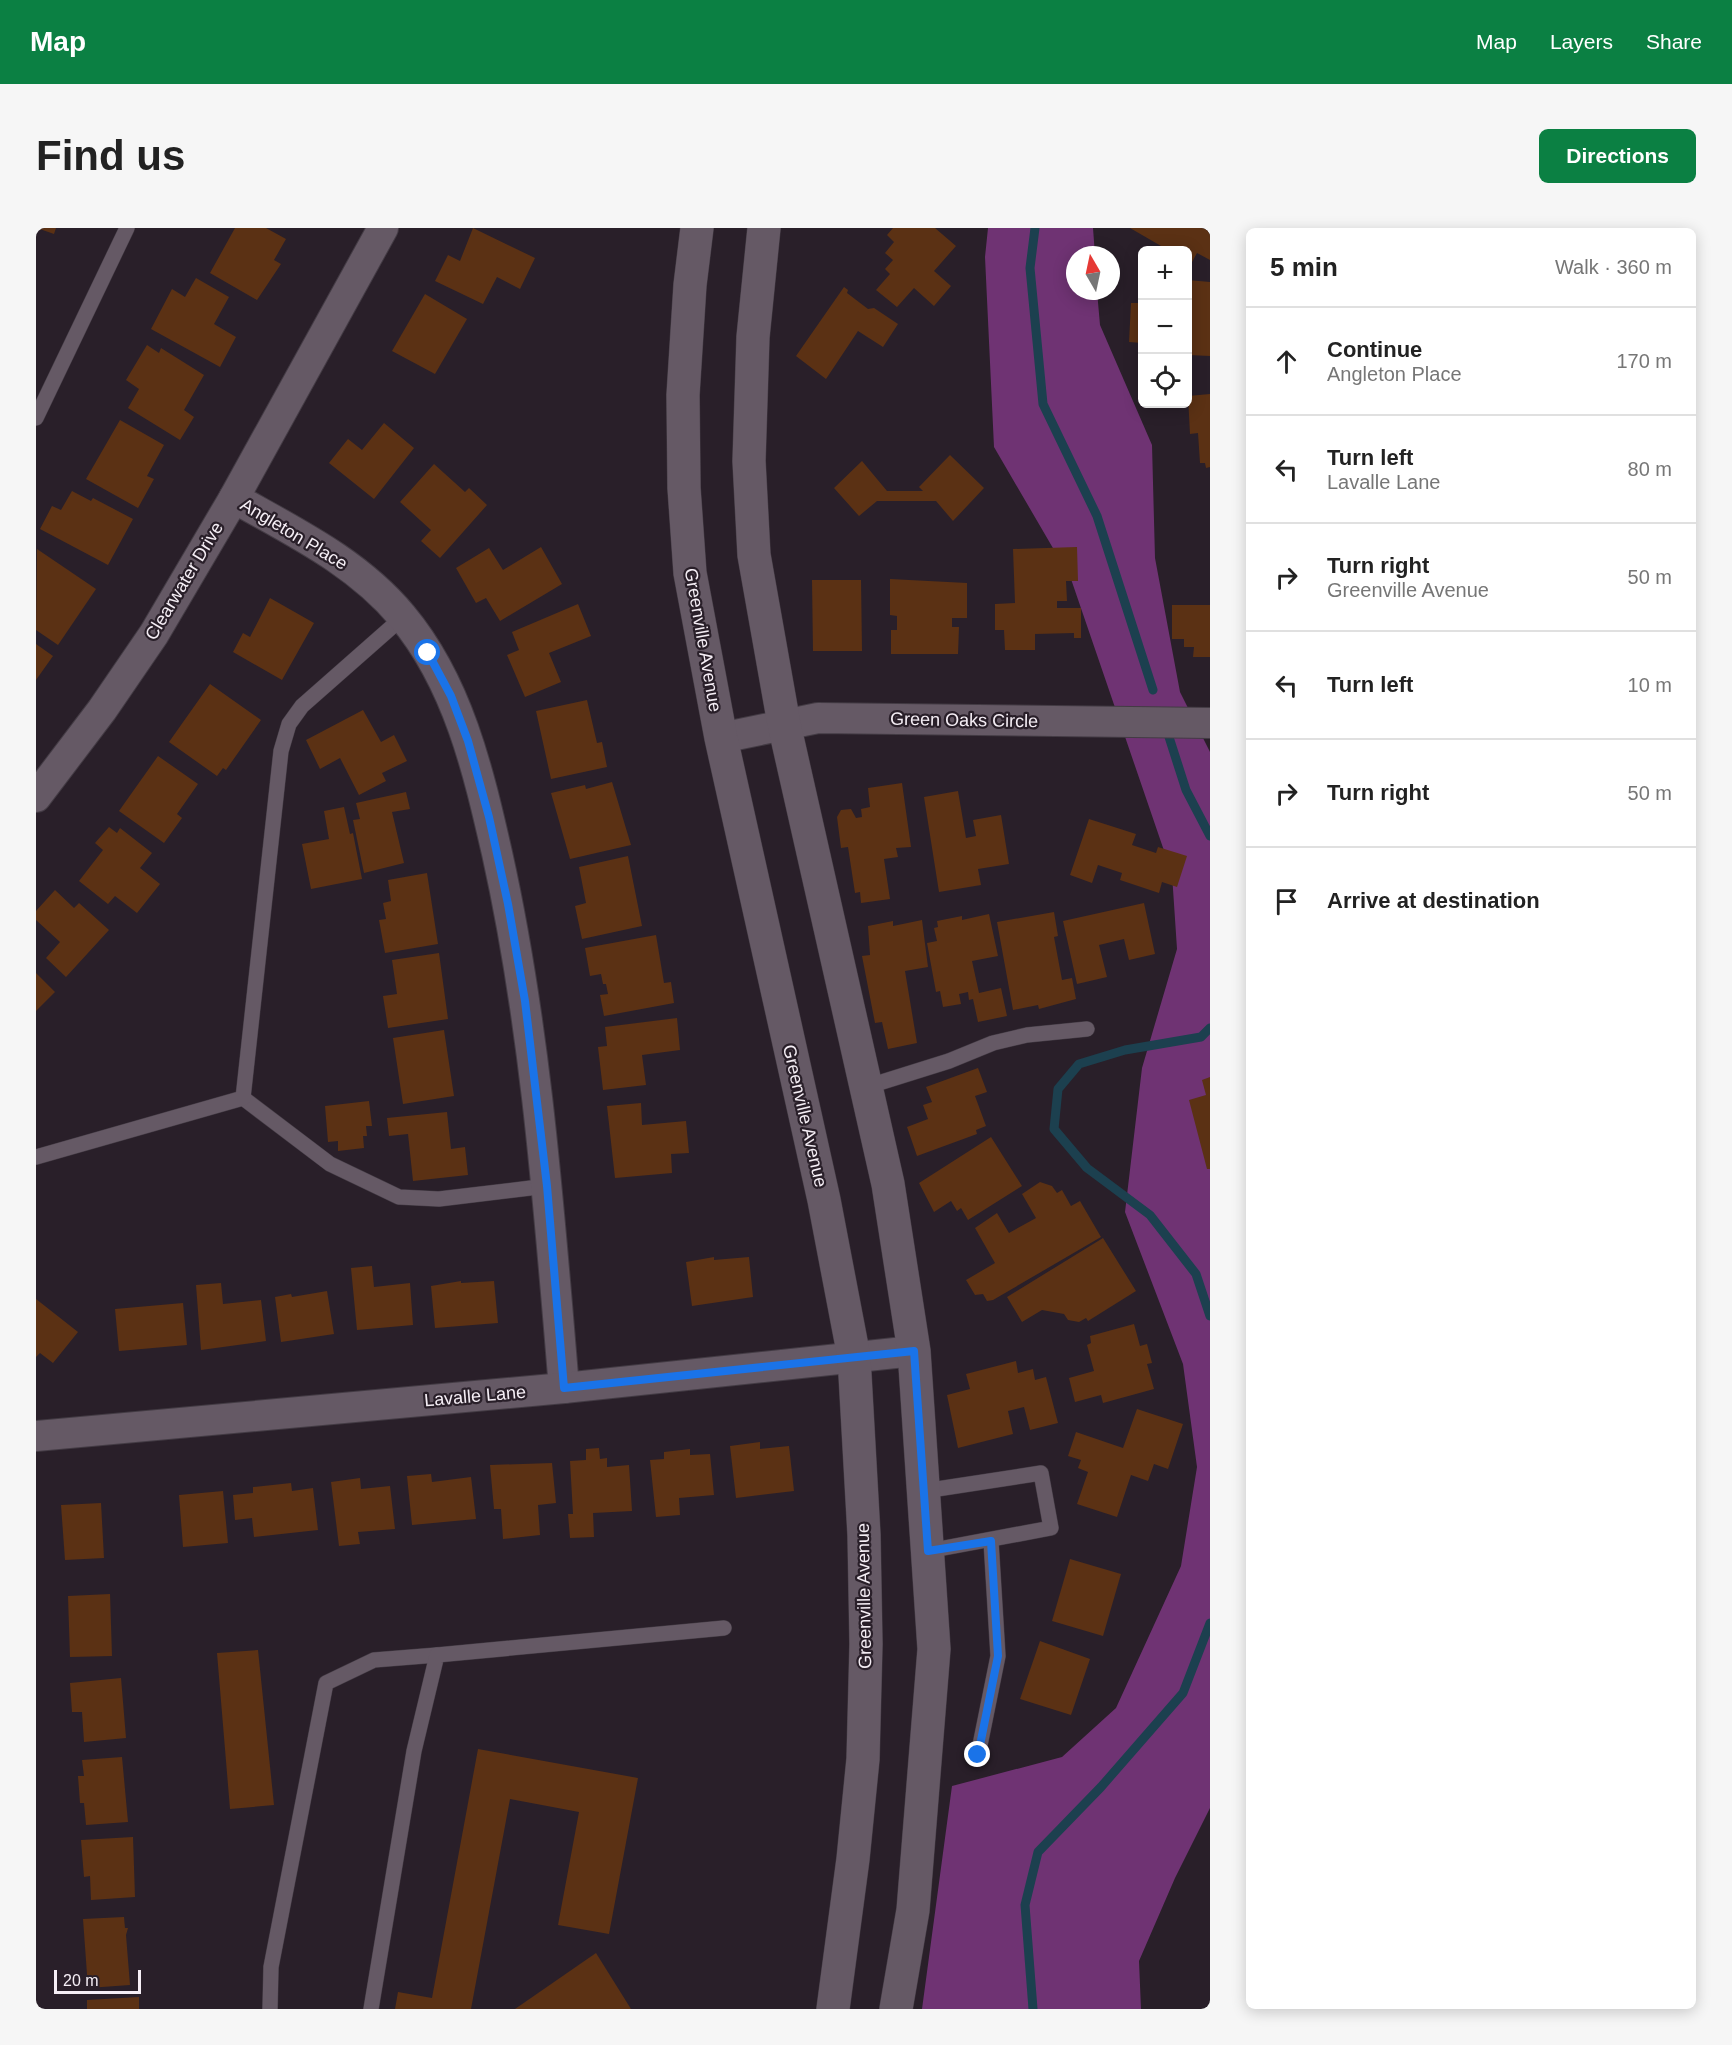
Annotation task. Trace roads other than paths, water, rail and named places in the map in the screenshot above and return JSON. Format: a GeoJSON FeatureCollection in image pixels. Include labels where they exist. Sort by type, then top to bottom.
{"type":"FeatureCollection","features":[{"type":"Feature","properties":{"kind":"main road","name":"Greenville Avenue"},"geometry":{"type":"LineString","coordinates":[[697,228],[690,285],[683,395],[684,489],[690,573],[720,738],[824,1200],[854,1357],[864,1535],[866,1644],[863,1759],[853,1859],[833,2009]]}},
{"type":"Feature","properties":{"kind":"main road"},"geometry":{"type":"LineString","coordinates":[[764,228],[753,337],[749,461],[754,555],[784,724],[888,1184],[914,1351],[934,1649],[913,1910],[896,2009]]}},
{"type":"Feature","properties":{"kind":"street","name":"Clearwater Drive"},"geometry":{"type":"LineString","coordinates":[[36,797],[102,710],[154,634],[234,498],[383,228]]}},
{"type":"Feature","properties":{"kind":"street","name":"Angleton Place"},"geometry":{"type":"LineString","coordinates":[[234,498],[334,555],[376,588],[403,617],[428,653],[451,696],[468,741],[489,817],[508,904],[525,1001],[547,1186],[564,1388]]}},
{"type":"Feature","properties":{"kind":"street","name":"Green Oaks Circle"},"geometry":{"type":"LineString","coordinates":[[720,738],[818,718],[1210,723]]}},
{"type":"Feature","properties":{"kind":"street","name":"Lavalle Lane"},"geometry":{"type":"LineString","coordinates":[[36,1436],[564,1388],[914,1351]]}},
{"type":"Feature","properties":{"kind":"lane"},"geometry":{"type":"LineString","coordinates":[[36,418],[127,228]]}},
{"type":"Feature","properties":{"kind":"lane"},"geometry":{"type":"LineString","coordinates":[[243,1098],[280,751],[289,724],[302,706],[403,617]]}},
{"type":"Feature","properties":{"kind":"lane"},"geometry":{"type":"LineString","coordinates":[[866,1087],[949,1061],[993,1043],[1027,1035],[1087,1029]]}},
{"type":"Feature","properties":{"kind":"lane"},"geometry":{"type":"LineString","coordinates":[[36,1157],[243,1098]]}},
{"type":"Feature","properties":{"kind":"lane"},"geometry":{"type":"LineString","coordinates":[[243,1098],[330,1164],[399,1197],[439,1199],[547,1186]]}},
{"type":"Feature","properties":{"kind":"lane"},"geometry":{"type":"LineString","coordinates":[[924,1491],[1041,1473],[1052,1528],[928,1551]]}},
{"type":"Feature","properties":{"kind":"lane"},"geometry":{"type":"LineString","coordinates":[[978,1755],[998,1656],[991,1541]]}},
{"type":"Feature","properties":{"kind":"lane"},"geometry":{"type":"LineString","coordinates":[[270,2009],[271,1967],[326,1683],[374,1660],[724,1628]]}},
{"type":"Feature","properties":{"kind":"lane"},"geometry":{"type":"LineString","coordinates":[[371,2009],[414,1751],[437,1655]]}},
{"type":"Feature","properties":{"kind":"waterway"},"geometry":{"type":"LineString","coordinates":[[1035,228],[1030,268],[1043,404],[1097,516],[1153,690]]}},
{"type":"Feature","properties":{"kind":"waterway"},"geometry":{"type":"LineString","coordinates":[[1169,737],[1186,790],[1210,836]]}},
{"type":"Feature","properties":{"kind":"waterway"},"geometry":{"type":"LineString","coordinates":[[1210,1028],[1201,1037],[1125,1050],[1079,1064],[1058,1089],[1054,1129],[1087,1168],[1150,1215],[1196,1274],[1210,1316]]}},
{"type":"Feature","properties":{"kind":"waterway"},"geometry":{"type":"LineString","coordinates":[[1033,2009],[1025,1905],[1038,1852],[1101,1787],[1183,1693],[1210,1623]]}}]}
